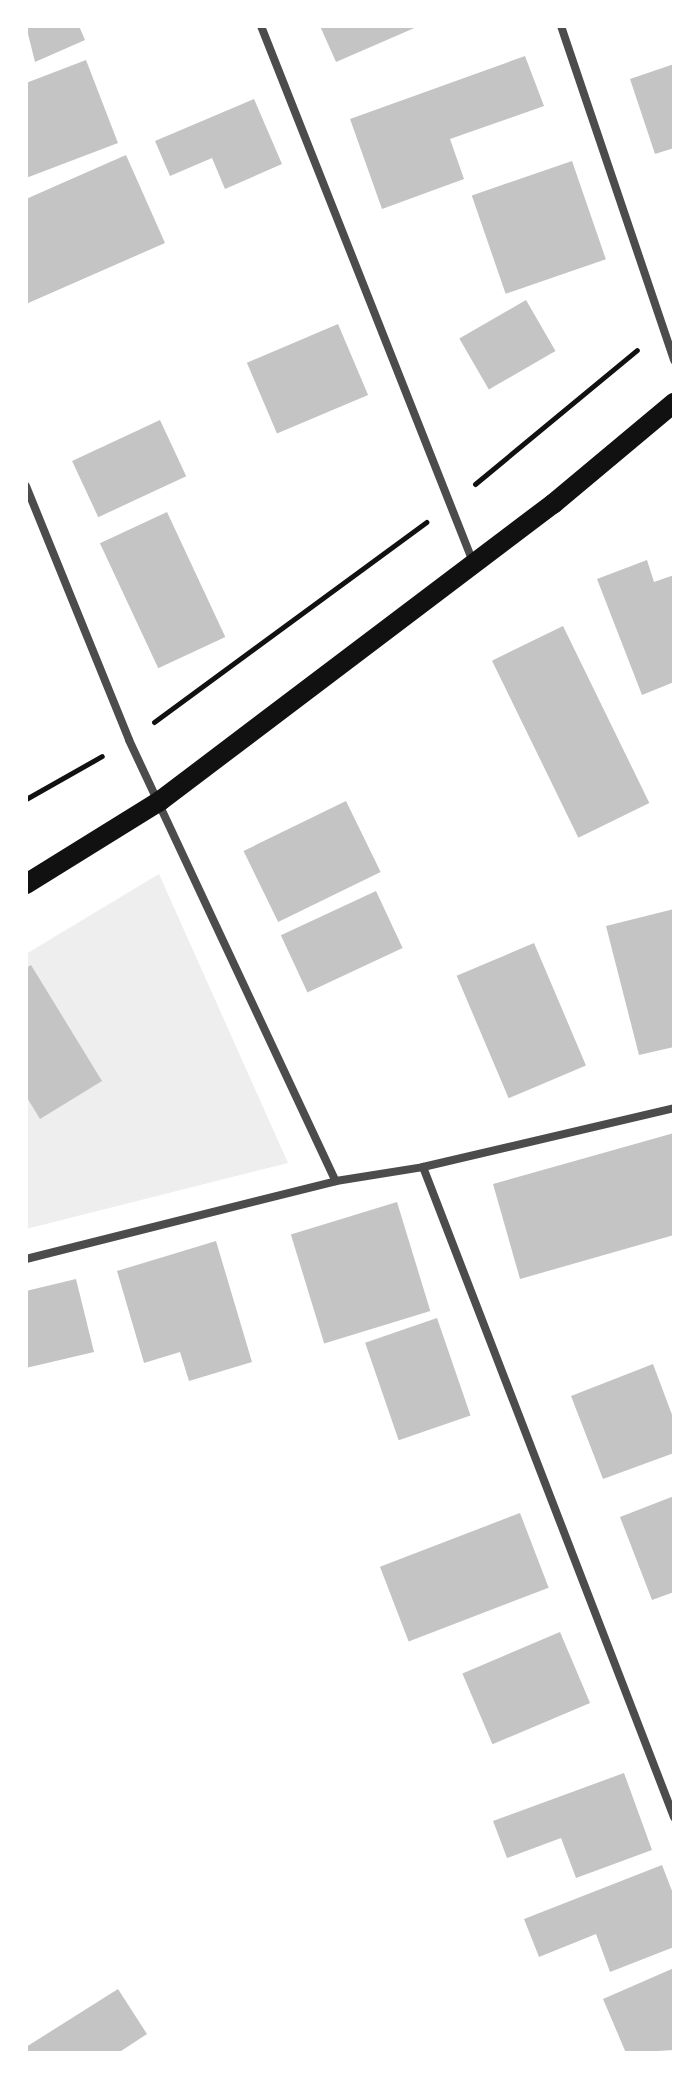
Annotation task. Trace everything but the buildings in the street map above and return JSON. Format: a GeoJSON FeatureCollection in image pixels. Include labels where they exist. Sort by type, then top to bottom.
{"type":"FeatureCollection","features":[{"type":"Feature","properties":{"kind":"main road"},"geometry":{"type":"LineString","coordinates":[[26,884],[160,801],[473,563],[674,403]]}},
{"type":"Feature","properties":{"kind":"street"},"geometry":{"type":"LineString","coordinates":[[261,26],[473,563]]}},
{"type":"Feature","properties":{"kind":"street"},"geometry":{"type":"LineString","coordinates":[[561,26],[674,360]]}},
{"type":"Feature","properties":{"kind":"street"},"geometry":{"type":"LineString","coordinates":[[26,486],[129,740],[336,1181]]}},
{"type":"Feature","properties":{"kind":"street"},"geometry":{"type":"LineString","coordinates":[[26,1259],[336,1181],[423,1167],[674,1108]]}},
{"type":"Feature","properties":{"kind":"street"},"geometry":{"type":"LineString","coordinates":[[423,1167],[674,1817]]}},
{"type":"Feature","properties":{"kind":"path"},"geometry":{"type":"LineString","coordinates":[[26,799],[129,740],[448,506],[662,329]]}},
{"type":"Feature","properties":{"kind":"shaded area"},"geometry":{"type":"Polygon","coordinates":[[[159,874],[288,1163],[26,1229],[26,954],[159,874]]]}}]}
